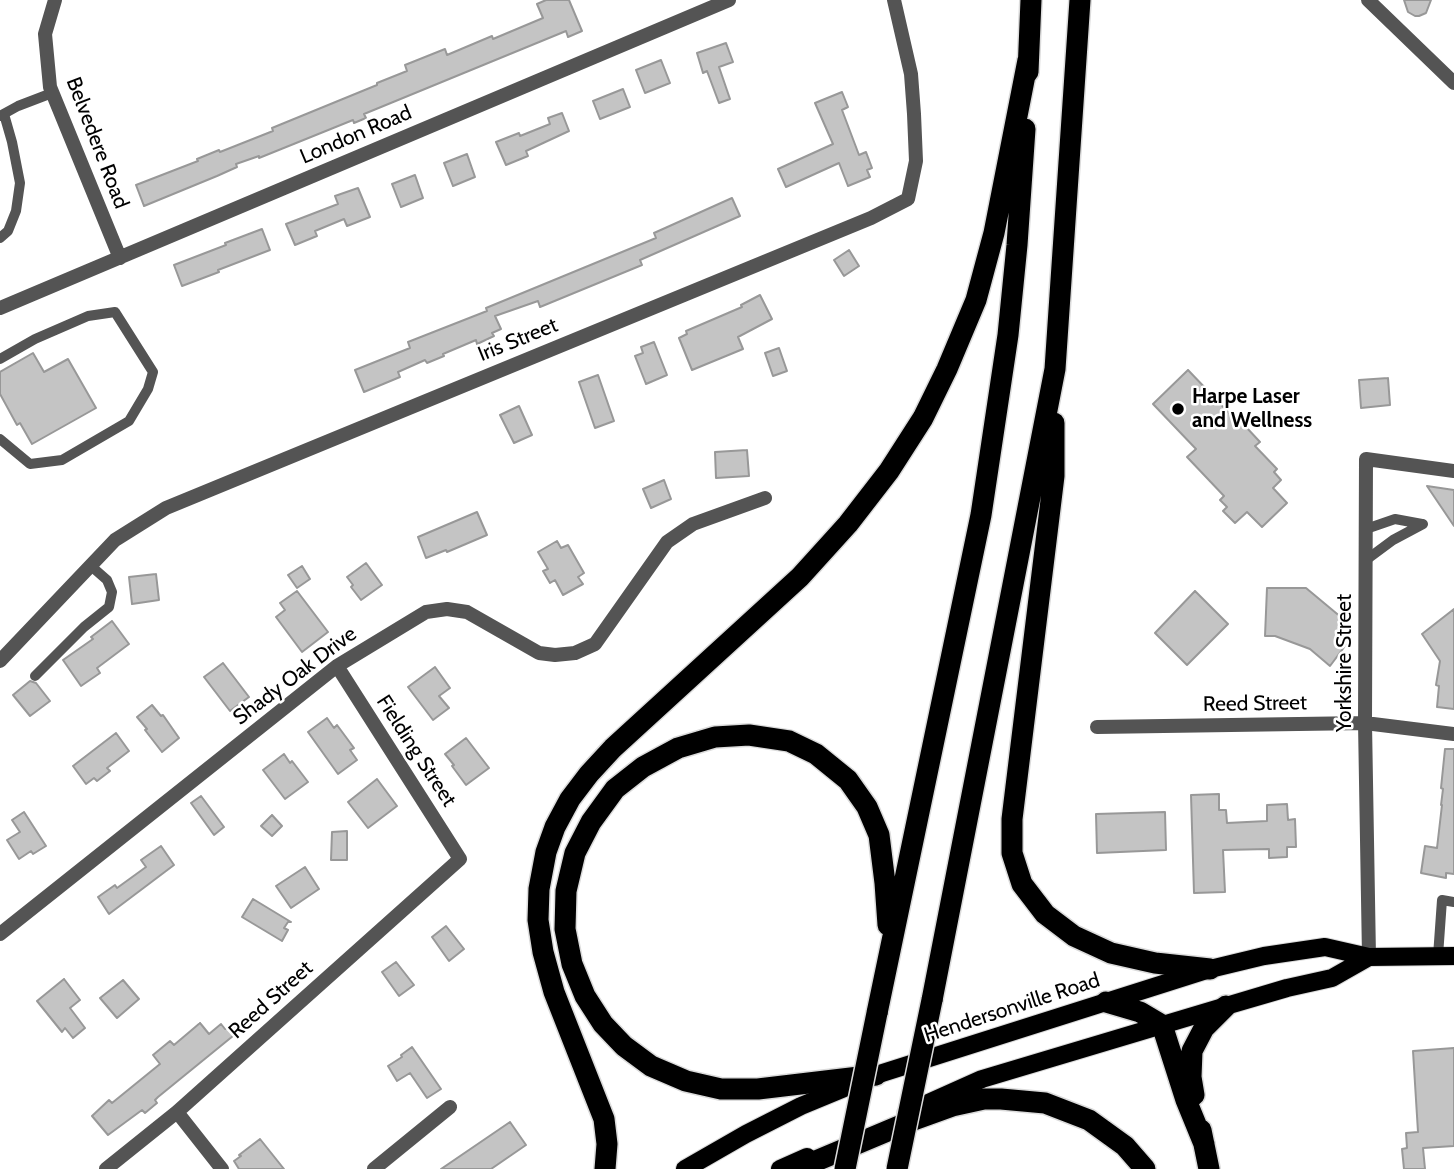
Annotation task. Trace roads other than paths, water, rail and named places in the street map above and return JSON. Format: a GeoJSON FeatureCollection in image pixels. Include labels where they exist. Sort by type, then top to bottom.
{"type":"FeatureCollection","features":[{"type":"Feature","properties":{"kind":"highway"},"geometry":{"type":"LineString","coordinates":[[845,1169],[981,515],[996,425],[1017,245],[1031,0]]}},
{"type":"Feature","properties":{"kind":"highway"},"geometry":{"type":"LineString","coordinates":[[1080,0],[1055,369],[1054,476],[1012,819],[1012,853],[1022,884],[1045,914],[1074,936],[1111,954],[1155,963],[1210,969]]}},
{"type":"Feature","properties":{"kind":"highway"},"geometry":{"type":"LineString","coordinates":[[606,1169],[604,1119],[554,992],[538,920],[539,889],[546,852],[555,827],[570,799],[612,748],[800,577],[848,524],[889,471],[923,418],[976,300],[994,233],[1028,60]]}},
{"type":"Feature","properties":{"kind":"highway"},"geometry":{"type":"LineString","coordinates":[[897,1169],[1055,369]]}},
{"type":"Feature","properties":{"kind":"highway"},"geometry":{"type":"LineString","coordinates":[[876,1075],[758,1089],[721,1089],[686,1081],[651,1066],[624,1046],[603,1024],[584,996],[572,964],[565,929],[566,891],[575,853],[591,822],[615,789],[643,767],[678,748],[715,737],[750,735],[789,741],[816,754],[848,780],[867,807],[879,835],[890,952]]}},
{"type":"Feature","properties":{"kind":"highway"},"geometry":{"type":"LineString","coordinates":[[1107,1002],[1140,1012],[1162,1025],[1186,1100],[1204,1144]]}},
{"type":"Feature","properties":{"kind":"highway"},"geometry":{"type":"LineString","coordinates":[[1209,1169],[1191,1077],[1192,1051],[1204,1028],[1226,1006]]}},
{"type":"Feature","properties":{"kind":"highway"},"geometry":{"type":"LineString","coordinates":[[797,1169],[916,1119],[952,1106],[984,1099],[1045,1103],[1089,1120],[1125,1146],[1145,1169]]}},
{"type":"Feature","properties":{"kind":"main road","name":"Hendersonville Road"},"geometry":{"type":"LineString","coordinates":[[685,1169],[801,1106],[876,1075],[1210,969],[1265,956],[1325,947],[1368,957],[1446,956]]}},
{"type":"Feature","properties":{"kind":"main road","name":"Hendersonville Road"},"geometry":{"type":"LineString","coordinates":[[780,1169],[982,1079],[1287,988],[1332,978],[1368,957]]}},
{"type":"Feature","properties":{"kind":"street","name":"London Road"},"geometry":{"type":"LineString","coordinates":[[0,308],[729,0]]}},
{"type":"Feature","properties":{"kind":"street","name":"Iris Street"},"geometry":{"type":"LineString","coordinates":[[0,661],[115,540],[166,508],[871,218],[908,199],[916,161],[914,114],[911,74],[894,0]]}},
{"type":"Feature","properties":{"kind":"street"},"geometry":{"type":"LineString","coordinates":[[1368,0],[1454,83]]}},
{"type":"Feature","properties":{"kind":"street","name":"Belvedere Road"},"geometry":{"type":"LineString","coordinates":[[49,3],[45,34],[50,87],[120,258]]}},
{"type":"Feature","properties":{"kind":"street","name":"Yorkshire Street"},"geometry":{"type":"LineString","coordinates":[[1368,957],[1366,459],[1454,471]]}},
{"type":"Feature","properties":{"kind":"street","name":"Shady Oak Drive"},"geometry":{"type":"LineString","coordinates":[[0,934],[337,666],[426,612],[467,612],[539,653],[575,653],[595,643],[667,542],[693,524],[765,498]]}},
{"type":"Feature","properties":{"kind":"street","name":"Fielding Street"},"geometry":{"type":"LineString","coordinates":[[337,666],[460,859]]}},
{"type":"Feature","properties":{"kind":"street","name":"Reed Street"},"geometry":{"type":"LineString","coordinates":[[1097,727],[1365,723],[1454,734]]}},
{"type":"Feature","properties":{"kind":"street","name":"Reed Street"},"geometry":{"type":"LineString","coordinates":[[106,1169],[177,1112],[460,859]]}},
{"type":"Feature","properties":{"kind":"street"},"geometry":{"type":"LineString","coordinates":[[374,1169],[450,1107]]}},
{"type":"Feature","properties":{"kind":"street"},"geometry":{"type":"LineString","coordinates":[[177,1112],[222,1169]]}},
{"type":"Feature","properties":{"kind":"lane"},"geometry":{"type":"LineString","coordinates":[[0,238],[8,231],[16,211],[20,183],[2,115],[52,93]]}},
{"type":"Feature","properties":{"kind":"lane"},"geometry":{"type":"LineString","coordinates":[[0,359],[35,339],[88,316],[115,312],[153,372],[148,389],[129,421],[62,460],[30,464],[0,439]]}},
{"type":"Feature","properties":{"kind":"lane"},"geometry":{"type":"LineString","coordinates":[[1366,529],[1395,519],[1423,524],[1393,540],[1366,560]]}},
{"type":"Feature","properties":{"kind":"lane"},"geometry":{"type":"LineString","coordinates":[[36,676],[84,627],[110,607],[112,592],[107,580],[91,566]]}},
{"type":"Feature","properties":{"kind":"lane"},"geometry":{"type":"LineString","coordinates":[[1446,956],[1442,901],[1454,902]]}},
{"type":"Feature","properties":{"kind":"place","name":"Harpe Laser and Wellness"},"geometry":{"type":"Point","coordinates":[1178,409]}}]}
